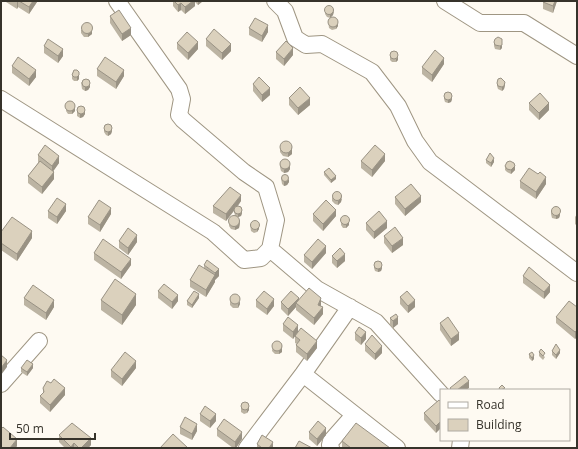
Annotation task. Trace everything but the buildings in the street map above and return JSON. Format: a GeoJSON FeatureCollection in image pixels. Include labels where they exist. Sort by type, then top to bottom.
{"type":"FeatureCollection","features":[{"type":"Feature","properties":{"kind":"street"},"geometry":{"type":"LineString","coordinates":[[1,99],[213,232],[244,260],[261,258],[270,249],[276,220],[266,187],[244,172],[183,120],[180,115],[182,99],[180,88],[117,1]]}},
{"type":"Feature","properties":{"kind":"street"},"geometry":{"type":"LineString","coordinates":[[275,1],[285,10],[295,38],[306,45],[322,44],[372,72],[398,106],[415,140],[430,162],[577,273]]}},
{"type":"Feature","properties":{"kind":"street"},"geometry":{"type":"LineString","coordinates":[[445,1],[480,23],[524,23],[577,56]]}},
{"type":"Feature","properties":{"kind":"street"},"geometry":{"type":"LineString","coordinates":[[270,249],[317,289],[376,322],[440,393]]}},
{"type":"Feature","properties":{"kind":"street"},"geometry":{"type":"LineString","coordinates":[[247,448],[303,374],[350,307]]}},
{"type":"Feature","properties":{"kind":"street"},"geometry":{"type":"LineString","coordinates":[[1,384],[39,340]]}},
{"type":"Feature","properties":{"kind":"street"},"geometry":{"type":"LineString","coordinates":[[303,374],[397,448]]}},
{"type":"Feature","properties":{"kind":"street"},"geometry":{"type":"LineString","coordinates":[[331,448],[330,445],[332,441],[354,414]]}}]}
